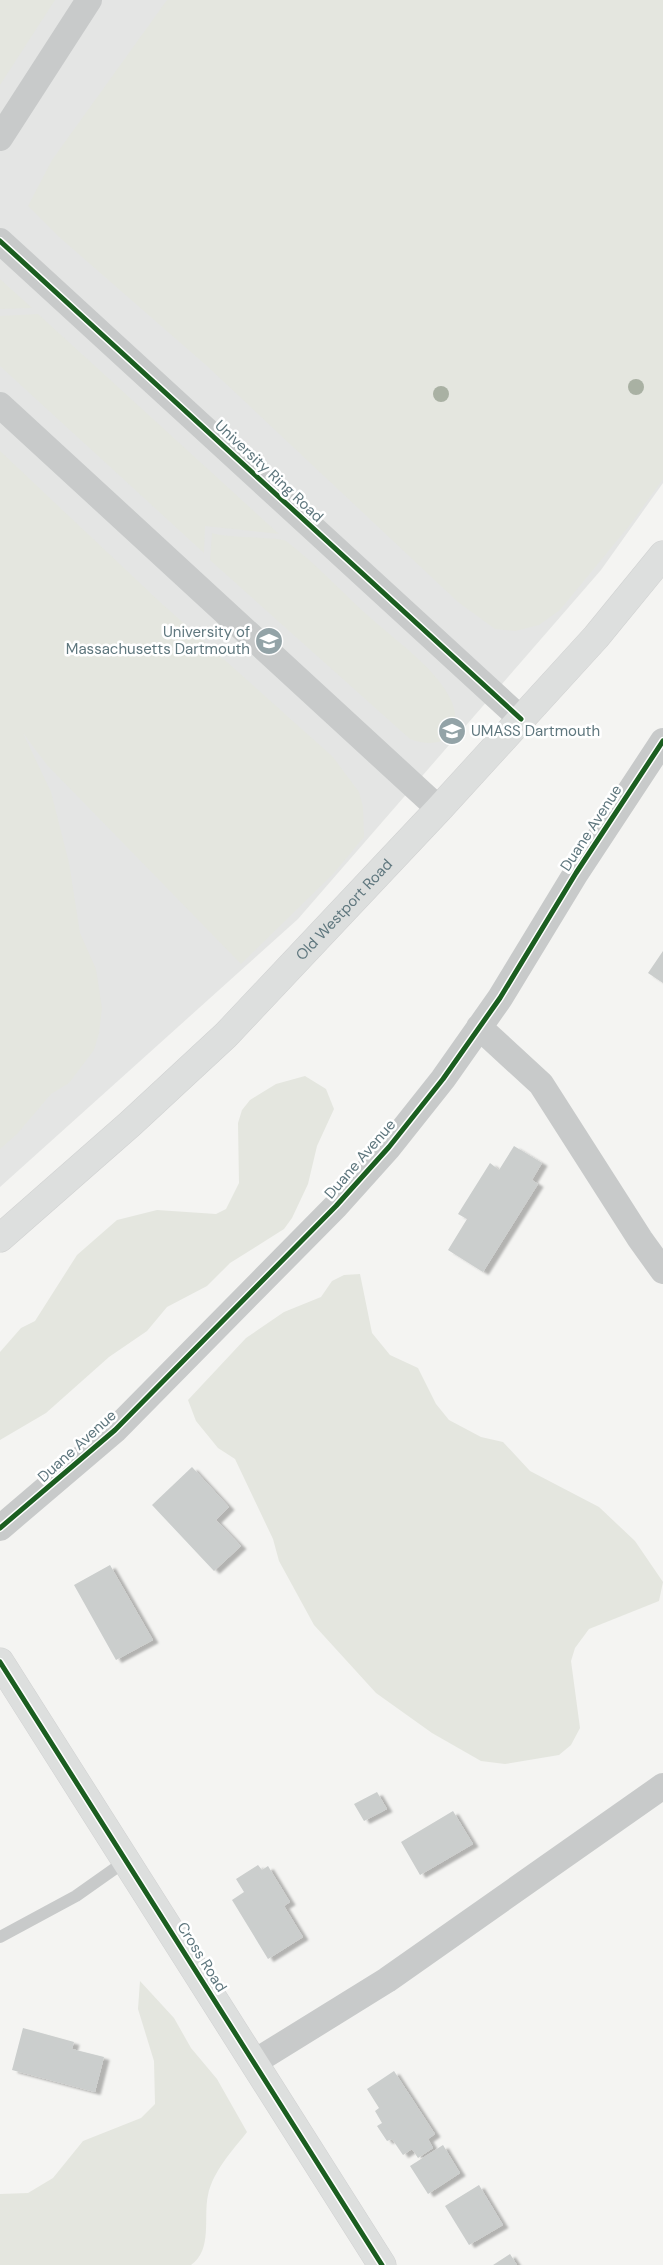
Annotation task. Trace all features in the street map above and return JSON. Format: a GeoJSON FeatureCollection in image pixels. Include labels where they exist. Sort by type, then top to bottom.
{"type":"FeatureCollection","features":[{"type":"Feature","properties":{"kind":"main road","name":"Old Westport Road"},"geometry":{"type":"LineString","coordinates":[[0,1238],[130,1124],[226,1035],[439,809],[596,637],[663,555]]}},
{"type":"Feature","properties":{"kind":"main road","name":"Cross Road"},"geometry":{"type":"LineString","coordinates":[[0,1662],[382,2265]]}},
{"type":"Feature","properties":{"kind":"street"},"geometry":{"type":"LineString","coordinates":[[0,138],[89,0]]}},
{"type":"Feature","properties":{"kind":"street","name":"University Ring Road"},"geometry":{"type":"LineString","coordinates":[[0,241],[521,719]]}},
{"type":"Feature","properties":{"kind":"street"},"geometry":{"type":"LineString","coordinates":[[0,405],[439,809]]}},
{"type":"Feature","properties":{"kind":"street","name":"Duane Avenue"},"geometry":{"type":"LineString","coordinates":[[0,1528],[115,1430],[336,1206],[395,1140],[479,1027],[663,741]]}},
{"type":"Feature","properties":{"kind":"street"},"geometry":{"type":"LineString","coordinates":[[479,1027],[540,1084],[640,1239],[663,1271]]}},
{"type":"Feature","properties":{"kind":"street"},"geometry":{"type":"LineString","coordinates":[[253,2063],[387,1980],[663,1786]]}},
{"type":"Feature","properties":{"kind":"lane"},"geometry":{"type":"LineString","coordinates":[[0,1937],[76,1896],[126,1860]]}},
{"type":"Feature","properties":{"kind":"shaded area","name":"University of Massachusetts Dartmouth"},"geometry":{"type":"Polygon","coordinates":[[[0,0],[663,0],[663,483],[601,570],[298,919],[0,1187],[0,0]]]}},
{"type":"Feature","properties":{"kind":"shaded area"},"geometry":{"type":"Polygon","coordinates":[[[0,0],[55,0],[0,85],[0,0]]]}},
{"type":"Feature","properties":{"kind":"shaded area"},"geometry":{"type":"Polygon","coordinates":[[[167,0],[663,0],[663,479],[629,526],[560,610],[539,625],[515,631],[495,629],[458,602],[207,366],[58,236],[28,206],[52,160],[167,0]]]}},
{"type":"Feature","properties":{"kind":"shaded area"},"geometry":{"type":"Polygon","coordinates":[[[0,279],[32,308],[0,309],[0,279]]]}},
{"type":"Feature","properties":{"kind":"shaded area"},"geometry":{"type":"Polygon","coordinates":[[[38,314],[279,534],[205,526],[204,553],[0,366],[0,316],[38,314]]]}},
{"type":"Feature","properties":{"kind":"shaded area"},"geometry":{"type":"Polygon","coordinates":[[[0,451],[160,602],[333,757],[359,792],[363,807],[364,837],[333,874],[241,964],[47,765],[23,733],[51,792],[69,863],[80,933],[96,969],[102,1008],[99,1033],[94,1050],[69,1083],[51,1094],[17,1134],[0,1149],[0,451]]]}},
{"type":"Feature","properties":{"kind":"shaded area"},"geometry":{"type":"Polygon","coordinates":[[[212,533],[282,540],[296,549],[419,660],[438,680],[452,703],[455,715],[455,725],[451,733],[435,743],[424,743],[410,739],[210,560],[212,533]]]}},
{"type":"Feature","properties":{"kind":"shaded area"},"geometry":{"type":"Polygon","coordinates":[[[305,1076],[326,1089],[334,1109],[317,1146],[308,1184],[292,1218],[284,1229],[230,1263],[207,1286],[167,1307],[147,1331],[109,1357],[46,1413],[0,1440],[0,1352],[21,1328],[35,1321],[77,1255],[117,1220],[157,1210],[216,1214],[226,1209],[239,1183],[238,1123],[242,1110],[250,1100],[276,1084],[305,1076]]]}},
{"type":"Feature","properties":{"kind":"shaded area"},"geometry":{"type":"Polygon","coordinates":[[[360,1274],[372,1333],[390,1355],[418,1368],[436,1404],[449,1420],[481,1437],[503,1442],[530,1471],[599,1507],[635,1541],[663,1582],[659,1601],[589,1629],[575,1648],[571,1661],[580,1728],[571,1745],[559,1755],[505,1764],[481,1761],[432,1733],[376,1693],[314,1625],[279,1561],[273,1539],[235,1459],[218,1448],[196,1421],[188,1400],[246,1338],[284,1312],[321,1297],[332,1281],[344,1275],[360,1274]]]}},
{"type":"Feature","properties":{"kind":"shaded area"},"geometry":{"type":"Polygon","coordinates":[[[140,1981],[174,2018],[191,2048],[217,2079],[247,2132],[224,2161],[214,2178],[208,2195],[206,2233],[202,2251],[198,2259],[191,2265],[0,2265],[0,2194],[28,2193],[53,2178],[83,2141],[141,2118],[155,2104],[154,2061],[138,2009],[140,1981]]]}},
{"type":"Feature","properties":{"kind":"building"},"geometry":{"type":"Polygon","coordinates":[[[663,951],[663,983],[648,973],[663,951]]]}},
{"type":"Feature","properties":{"kind":"building"},"geometry":{"type":"Polygon","coordinates":[[[514,1146],[542,1163],[532,1180],[538,1184],[483,1272],[448,1250],[467,1219],[458,1214],[490,1163],[499,1170],[514,1146]]]}},
{"type":"Feature","properties":{"kind":"building"},"geometry":{"type":"Polygon","coordinates":[[[192,1467],[229,1507],[216,1520],[241,1546],[214,1571],[152,1505],[192,1467]]]}},
{"type":"Feature","properties":{"kind":"building"},"geometry":{"type":"Polygon","coordinates":[[[110,1565],[153,1640],[116,1660],[74,1585],[110,1565]]]}},
{"type":"Feature","properties":{"kind":"building"},"geometry":{"type":"Polygon","coordinates":[[[377,1792],[387,1809],[364,1821],[354,1804],[377,1792]]]}},
{"type":"Feature","properties":{"kind":"building"},"geometry":{"type":"Polygon","coordinates":[[[453,1811],[473,1844],[420,1875],[401,1842],[453,1811]]]}},
{"type":"Feature","properties":{"kind":"building"},"geometry":{"type":"Polygon","coordinates":[[[258,1865],[262,1870],[268,1866],[290,1902],[284,1906],[303,1937],[268,1959],[232,1900],[244,1892],[236,1879],[258,1865]]]}},
{"type":"Feature","properties":{"kind":"building"},"geometry":{"type":"Polygon","coordinates":[[[23,2028],[74,2042],[72,2049],[104,2057],[95,2092],[12,2070],[23,2028]]]}},
{"type":"Feature","properties":{"kind":"building"},"geometry":{"type":"Polygon","coordinates":[[[394,2071],[435,2134],[428,2139],[433,2148],[418,2158],[412,2149],[403,2155],[392,2139],[387,2141],[377,2126],[382,2123],[375,2111],[379,2108],[367,2089],[394,2071]]]}},
{"type":"Feature","properties":{"kind":"building"},"geometry":{"type":"Polygon","coordinates":[[[443,2145],[460,2173],[428,2194],[410,2166],[443,2145]]]}},
{"type":"Feature","properties":{"kind":"building"},"geometry":{"type":"Polygon","coordinates":[[[479,2185],[503,2225],[469,2245],[445,2206],[479,2185]]]}},
{"type":"Feature","properties":{"kind":"building"},"geometry":{"type":"Polygon","coordinates":[[[510,2254],[517,2265],[493,2265],[510,2254]]]}},
{"type":"Feature","properties":{"kind":"cycle path"},"geometry":{"type":"LineString","coordinates":[[0,241],[521,719]]}},
{"type":"Feature","properties":{"kind":"cycle path"},"geometry":{"type":"LineString","coordinates":[[0,1528],[115,1430],[336,1206],[389,1147],[443,1079],[500,998],[576,873],[663,741]]}},
{"type":"Feature","properties":{"kind":"cycle path"},"geometry":{"type":"LineString","coordinates":[[0,1662],[382,2265]]}},
{"type":"Feature","properties":{"kind":"place","name":"University of Massachusetts Dartmouth"},"geometry":{"type":"Point","coordinates":[269,641]}},
{"type":"Feature","properties":{"kind":"place","name":"UMASS Dartmouth"},"geometry":{"type":"Point","coordinates":[452,731]}}]}
